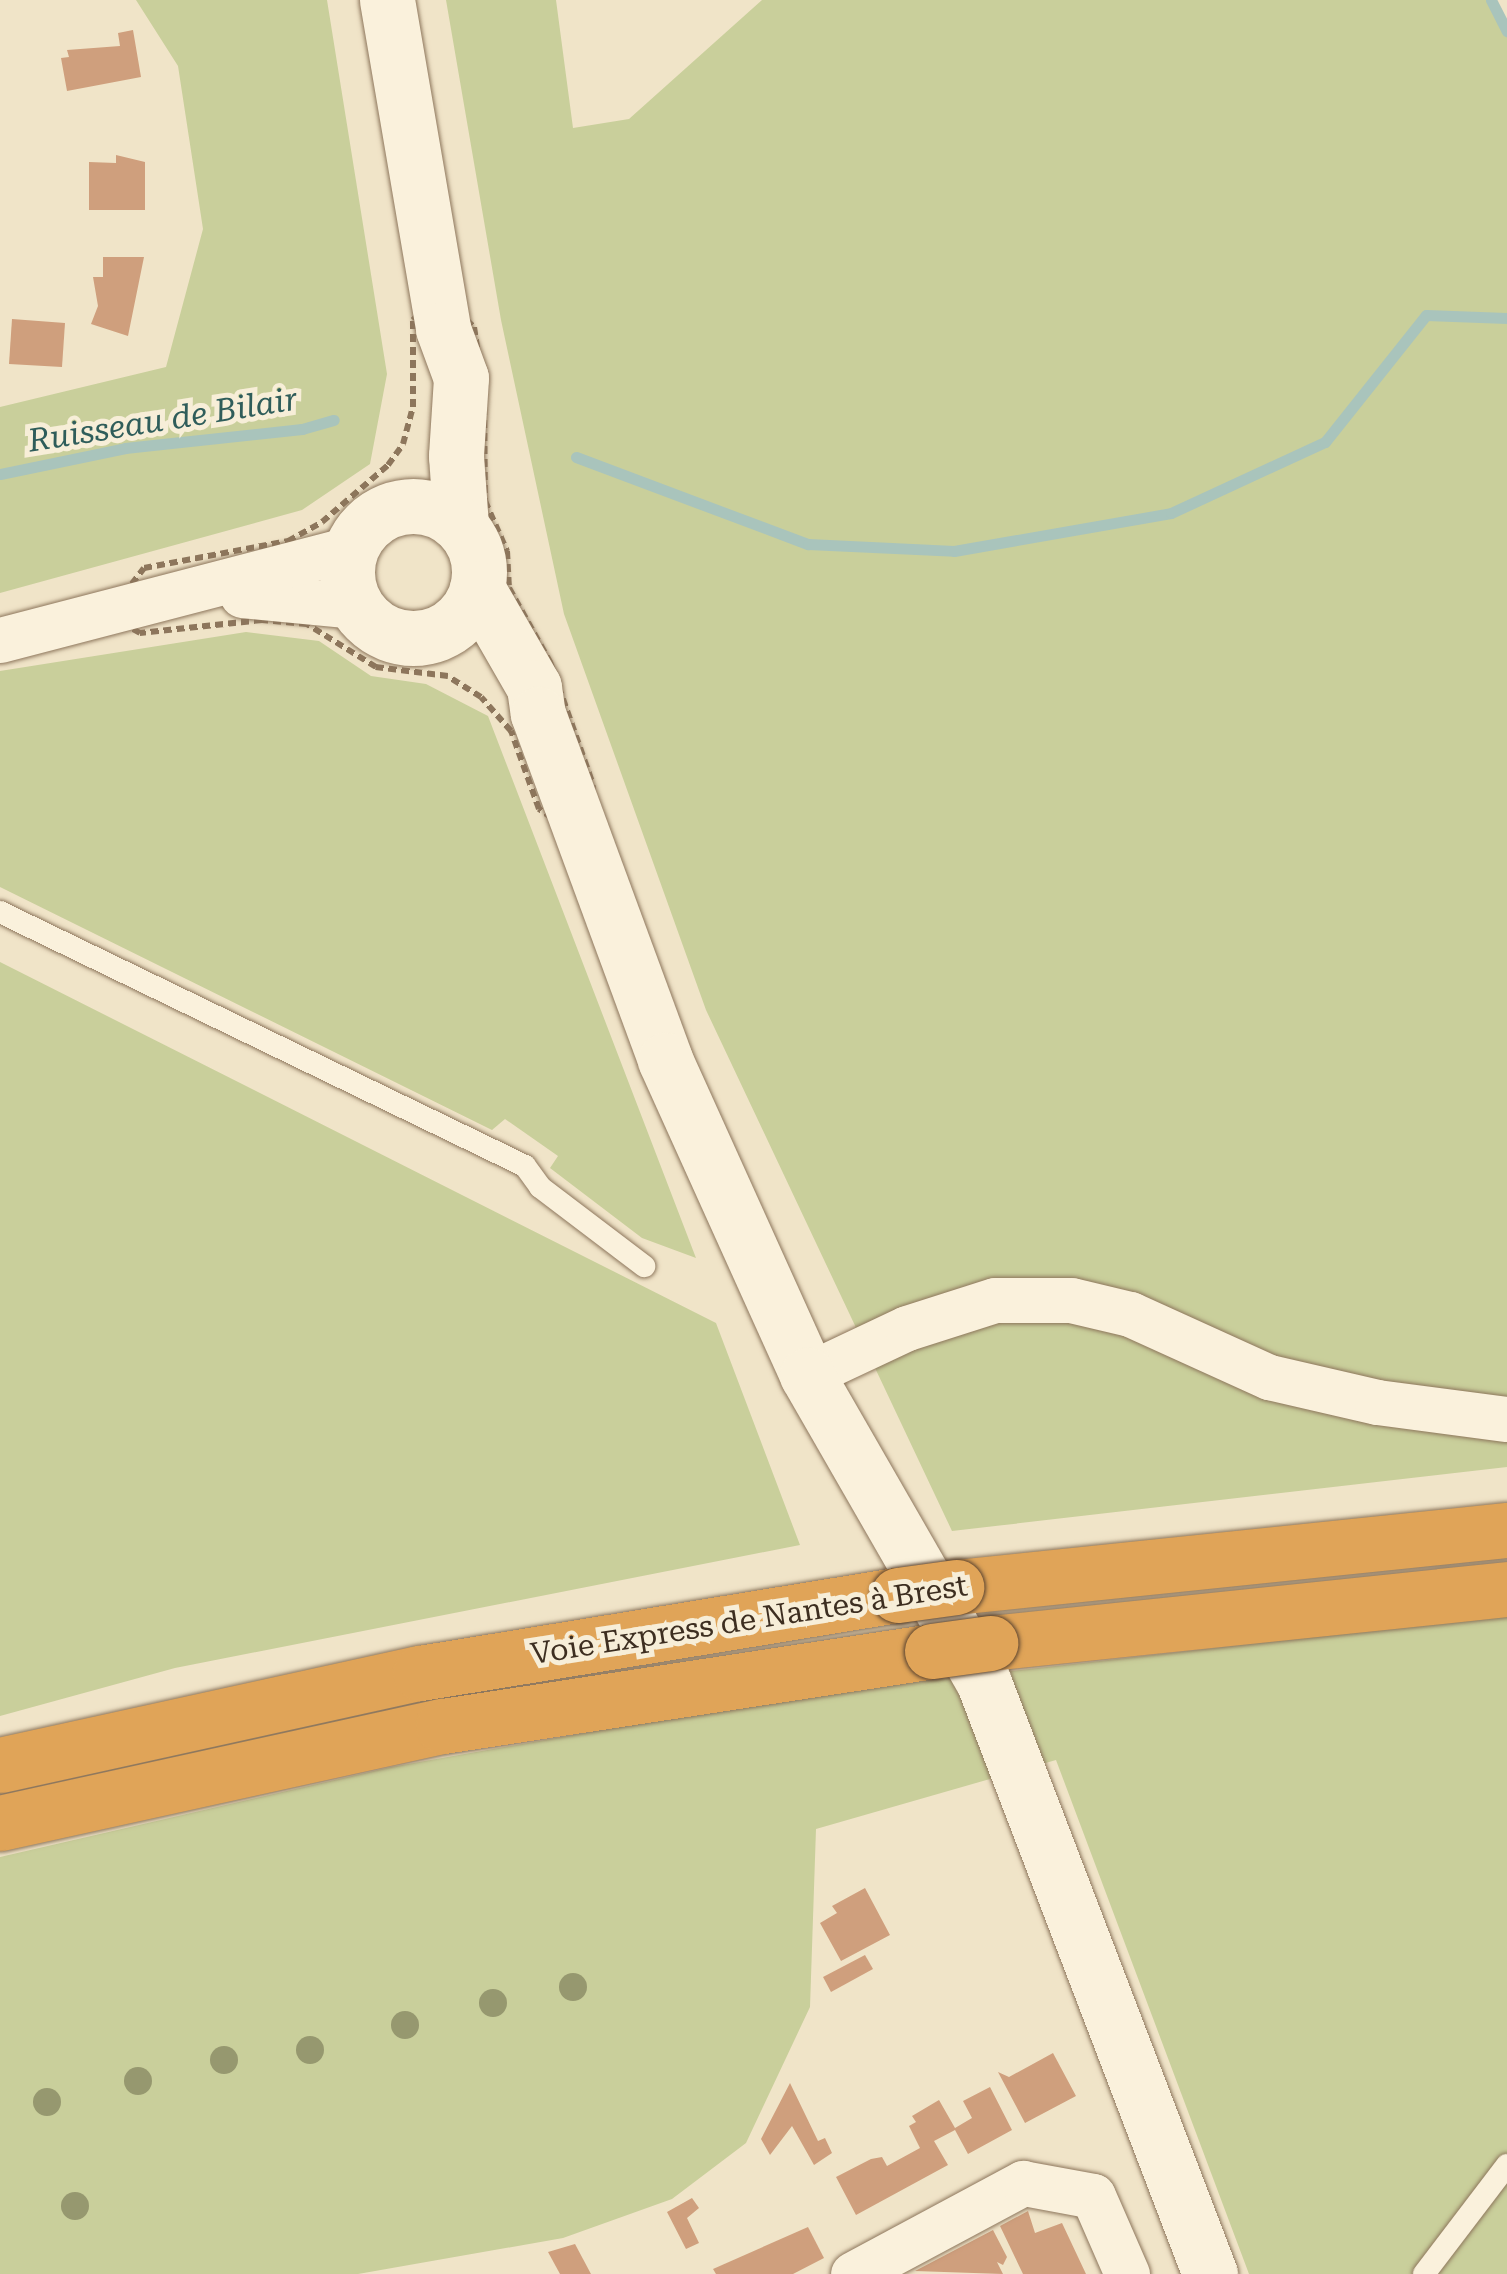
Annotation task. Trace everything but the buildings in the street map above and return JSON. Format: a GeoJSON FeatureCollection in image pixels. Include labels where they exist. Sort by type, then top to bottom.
{"type":"FeatureCollection","features":[{"type":"Feature","properties":{"kind":"highway","name":"Voie Express de Nantes à Brest"},"geometry":{"type":"LineString","coordinates":[[0,1765],[420,1673],[898,1594],[1507,1530]]}},
{"type":"Feature","properties":{"kind":"highway","name":"Voie Express de Nantes à Brest"},"geometry":{"type":"LineString","coordinates":[[0,1822],[495,1716],[990,1643],[1507,1589]]}},
{"type":"Feature","properties":{"kind":"street"},"geometry":{"type":"LineString","coordinates":[[387,0],[443,325],[461,378],[456,456],[461,526],[477,555],[477,588],[458,620],[426,636]]}},
{"type":"Feature","properties":{"kind":"street"},"geometry":{"type":"LineString","coordinates":[[404,506],[437,403],[443,325]]}},
{"type":"Feature","properties":{"kind":"street"},"geometry":{"type":"LineString","coordinates":[[461,526],[425,506],[404,506],[371,520],[350,549],[348,588],[356,606],[386,632],[426,636],[488,669],[515,702],[538,714]]}},
{"type":"Feature","properties":{"kind":"street"},"geometry":{"type":"LineString","coordinates":[[0,640],[195,594],[350,549]]}},
{"type":"Feature","properties":{"kind":"street"},"geometry":{"type":"LineString","coordinates":[[477,588],[516,647],[534,688],[538,714],[664,1060],[806,1375],[984,1682],[1210,2274]]}},
{"type":"Feature","properties":{"kind":"street"},"geometry":{"type":"LineString","coordinates":[[195,594],[356,606]]}},
{"type":"Feature","properties":{"kind":"street"},"geometry":{"type":"LineString","coordinates":[[806,1375],[907,1328],[995,1300],[1071,1300],[1130,1314],[1269,1376],[1377,1402],[1507,1419]]}},
{"type":"Feature","properties":{"kind":"street"},"geometry":{"type":"LineString","coordinates":[[852,2274],[1024,2183],[1094,2196],[1127,2274]]}},
{"type":"Feature","properties":{"kind":"lane"},"geometry":{"type":"LineString","coordinates":[[0,912],[524,1166],[540,1186],[644,1266]]}},
{"type":"Feature","properties":{"kind":"lane"},"geometry":{"type":"LineString","coordinates":[[1424,2274],[1507,2165]]}},
{"type":"Feature","properties":{"kind":"path"},"geometry":{"type":"LineString","coordinates":[[144,568],[288,541],[322,522],[388,466],[403,444],[443,325]]}},
{"type":"Feature","properties":{"kind":"path"},"geometry":{"type":"LineString","coordinates":[[443,325],[484,394],[486,501],[506,550],[510,588],[550,662],[593,785]]}},
{"type":"Feature","properties":{"kind":"path"},"geometry":{"type":"LineString","coordinates":[[140,633],[262,620],[307,624],[376,667],[448,676],[481,698],[512,731],[539,810]]}},
{"type":"Feature","properties":{"kind":"green space"},"geometry":{"type":"Polygon","coordinates":[[[136,0],[327,0],[387,374],[370,464],[302,510],[0,593],[0,407],[166,367],[203,229],[178,66],[136,0]]]}},
{"type":"Feature","properties":{"kind":"green space"},"geometry":{"type":"Polygon","coordinates":[[[446,0],[556,0],[573,128],[629,119],[762,0],[1487,0],[1507,30],[1507,1467],[952,1531],[706,1010],[564,614],[501,320],[446,0]]]}},
{"type":"Feature","properties":{"kind":"green space"},"geometry":{"type":"Polygon","coordinates":[[[246,632],[319,641],[371,676],[426,684],[488,716],[696,1258],[642,1238],[550,1168],[558,1156],[505,1119],[492,1130],[0,887],[0,671],[246,632]]]}},
{"type":"Feature","properties":{"kind":"green space"},"geometry":{"type":"Polygon","coordinates":[[[0,962],[716,1323],[800,1545],[175,1668],[0,1716],[0,962]]]}},
{"type":"Feature","properties":{"kind":"green space"},"geometry":{"type":"Polygon","coordinates":[[[1507,1615],[1507,2274],[1249,2274],[1056,1760],[816,1829],[810,2007],[746,2143],[672,2199],[563,2238],[358,2274],[0,2274],[0,1857],[391,1767],[658,1720],[914,1682],[1507,1615]]]}},
{"type":"Feature","properties":{"kind":"waterway"},"geometry":{"type":"LineString","coordinates":[[1491,0],[1507,31]]}},
{"type":"Feature","properties":{"kind":"waterway","name":"Ruisseau de Bilair"},"geometry":{"type":"LineString","coordinates":[[576,457],[808,544],[954,551],[1171,513],[1325,442],[1426,315],[1507,318]]}},
{"type":"Feature","properties":{"kind":"waterway","name":"Ruisseau de Bilair"},"geometry":{"type":"LineString","coordinates":[[0,474],[125,448],[302,429],[334,420]]}}]}
